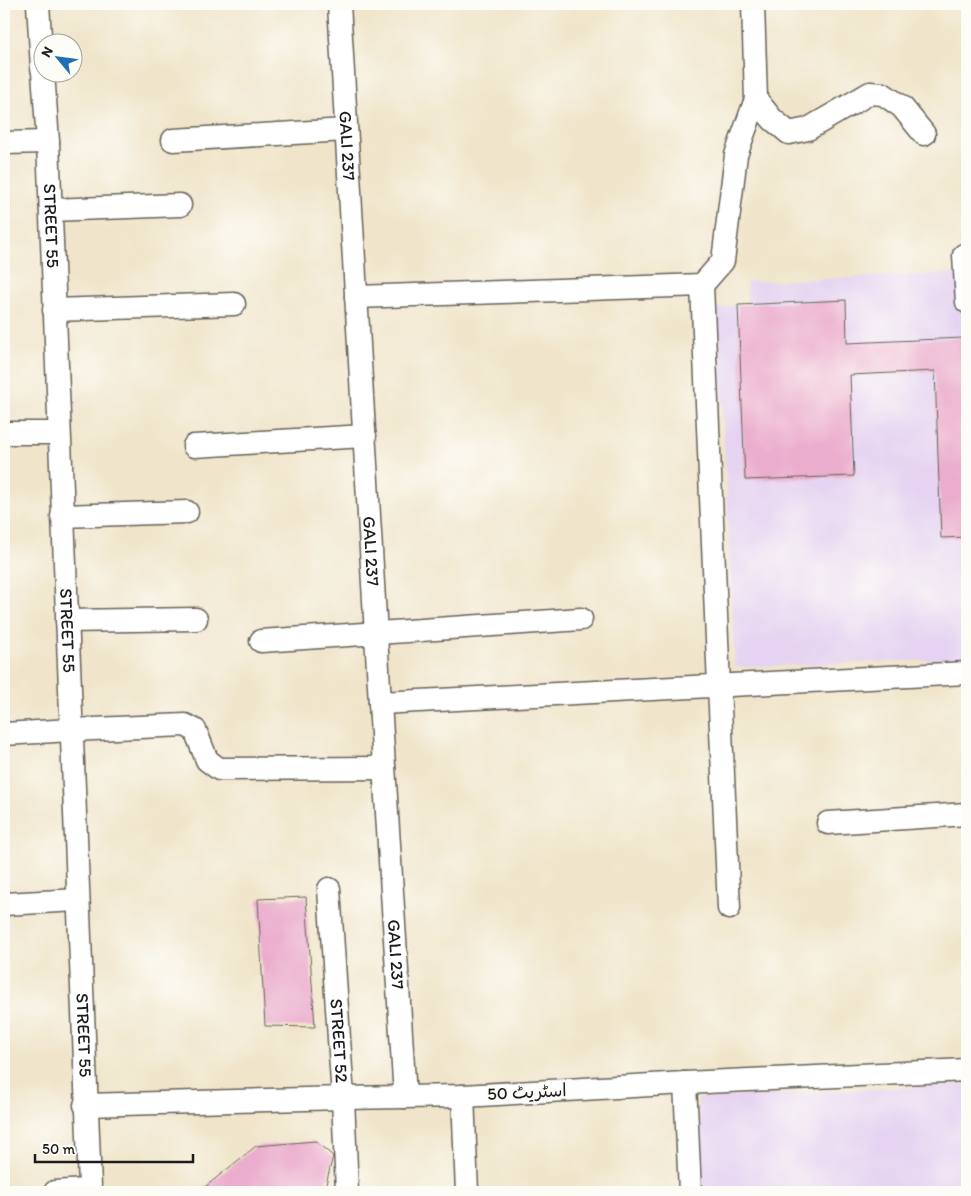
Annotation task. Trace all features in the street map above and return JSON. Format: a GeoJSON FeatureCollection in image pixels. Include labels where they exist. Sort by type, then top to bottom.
{"type":"FeatureCollection","features":[{"type":"Feature","properties":{"kind":"street"},"geometry":{"type":"LineString","coordinates":[[38,4],[40,32]]}},
{"type":"Feature","properties":{"kind":"street","name":"GALI 237"},"geometry":{"type":"LineString","coordinates":[[339,4],[405,1097]]}},
{"type":"Feature","properties":{"kind":"street"},"geometry":{"type":"LineString","coordinates":[[729,908],[702,285],[723,261],[736,155],[756,99],[753,4]]}},
{"type":"Feature","properties":{"kind":"street","name":"STREET 55"},"geometry":{"type":"LineString","coordinates":[[44,82],[51,210],[90,1186],[89,1189],[54,1192]]}},
{"type":"Feature","properties":{"kind":"street"},"geometry":{"type":"LineString","coordinates":[[756,99],[772,118],[789,133],[808,129],[870,93],[883,94],[902,107],[924,134]]}},
{"type":"Feature","properties":{"kind":"street"},"geometry":{"type":"LineString","coordinates":[[173,140],[346,130]]}},
{"type":"Feature","properties":{"kind":"street"},"geometry":{"type":"LineString","coordinates":[[4,143],[48,142]]}},
{"type":"Feature","properties":{"kind":"street"},"geometry":{"type":"LineString","coordinates":[[51,210],[180,205]]}},
{"type":"Feature","properties":{"kind":"street"},"geometry":{"type":"LineString","coordinates":[[964,255],[967,302]]}},
{"type":"Feature","properties":{"kind":"street"},"geometry":{"type":"LineString","coordinates":[[356,297],[702,285]]}},
{"type":"Feature","properties":{"kind":"street"},"geometry":{"type":"LineString","coordinates":[[54,310],[234,304]]}},
{"type":"Feature","properties":{"kind":"street"},"geometry":{"type":"LineString","coordinates":[[4,433],[59,433]]}},
{"type":"Feature","properties":{"kind":"street"},"geometry":{"type":"LineString","coordinates":[[194,446],[365,436]]}},
{"type":"Feature","properties":{"kind":"street"},"geometry":{"type":"LineString","coordinates":[[62,516],[187,512]]}},
{"type":"Feature","properties":{"kind":"street"},"geometry":{"type":"LineString","coordinates":[[66,621],[196,619]]}},
{"type":"Feature","properties":{"kind":"street"},"geometry":{"type":"LineString","coordinates":[[261,641],[581,619]]}},
{"type":"Feature","properties":{"kind":"street"},"geometry":{"type":"LineString","coordinates":[[380,703],[967,673]]}},
{"type":"Feature","properties":{"kind":"street"},"geometry":{"type":"LineString","coordinates":[[4,734],[185,725],[195,730],[207,760],[219,769],[384,768]]}},
{"type":"Feature","properties":{"kind":"street"},"geometry":{"type":"LineString","coordinates":[[828,823],[967,814]]}},
{"type":"Feature","properties":{"kind":"street","name":"STREET 52"},"geometry":{"type":"LineString","coordinates":[[329,889],[343,1098],[347,1192]]}},
{"type":"Feature","properties":{"kind":"street"},"geometry":{"type":"LineString","coordinates":[[4,904],[78,900]]}},
{"type":"Feature","properties":{"kind":"street","name":"اسٹریٹ 50"},"geometry":{"type":"LineString","coordinates":[[86,1105],[463,1096],[685,1083],[967,1070]]}},
{"type":"Feature","properties":{"kind":"street"},"geometry":{"type":"LineString","coordinates":[[685,1083],[690,1192]]}},
{"type":"Feature","properties":{"kind":"street"},"geometry":{"type":"LineString","coordinates":[[463,1096],[467,1192]]}},
{"type":"Feature","properties":{"kind":"shaded area"},"geometry":{"type":"Polygon","coordinates":[[[961,273],[967,377],[967,659],[735,667],[718,308],[747,304],[747,282],[961,273]]]}},
{"type":"Feature","properties":{"kind":"shaded area"},"geometry":{"type":"Polygon","coordinates":[[[967,1084],[967,1192],[702,1192],[698,1098],[967,1084]]]}},
{"type":"Feature","properties":{"kind":"building"},"geometry":{"type":"Polygon","coordinates":[[[4,204],[10,205],[4,228],[4,204]]]}},
{"type":"Feature","properties":{"kind":"building"},"geometry":{"type":"Polygon","coordinates":[[[846,300],[847,343],[963,338],[967,436],[967,537],[941,538],[935,371],[850,375],[854,476],[745,480],[738,305],[846,300]]]}},
{"type":"Feature","properties":{"kind":"building"},"geometry":{"type":"Polygon","coordinates":[[[306,897],[315,1027],[265,1026],[258,899],[306,897]]]}},
{"type":"Feature","properties":{"kind":"building"},"geometry":{"type":"Polygon","coordinates":[[[315,1141],[333,1156],[324,1192],[203,1192],[205,1187],[256,1146],[315,1141]]]}}]}
